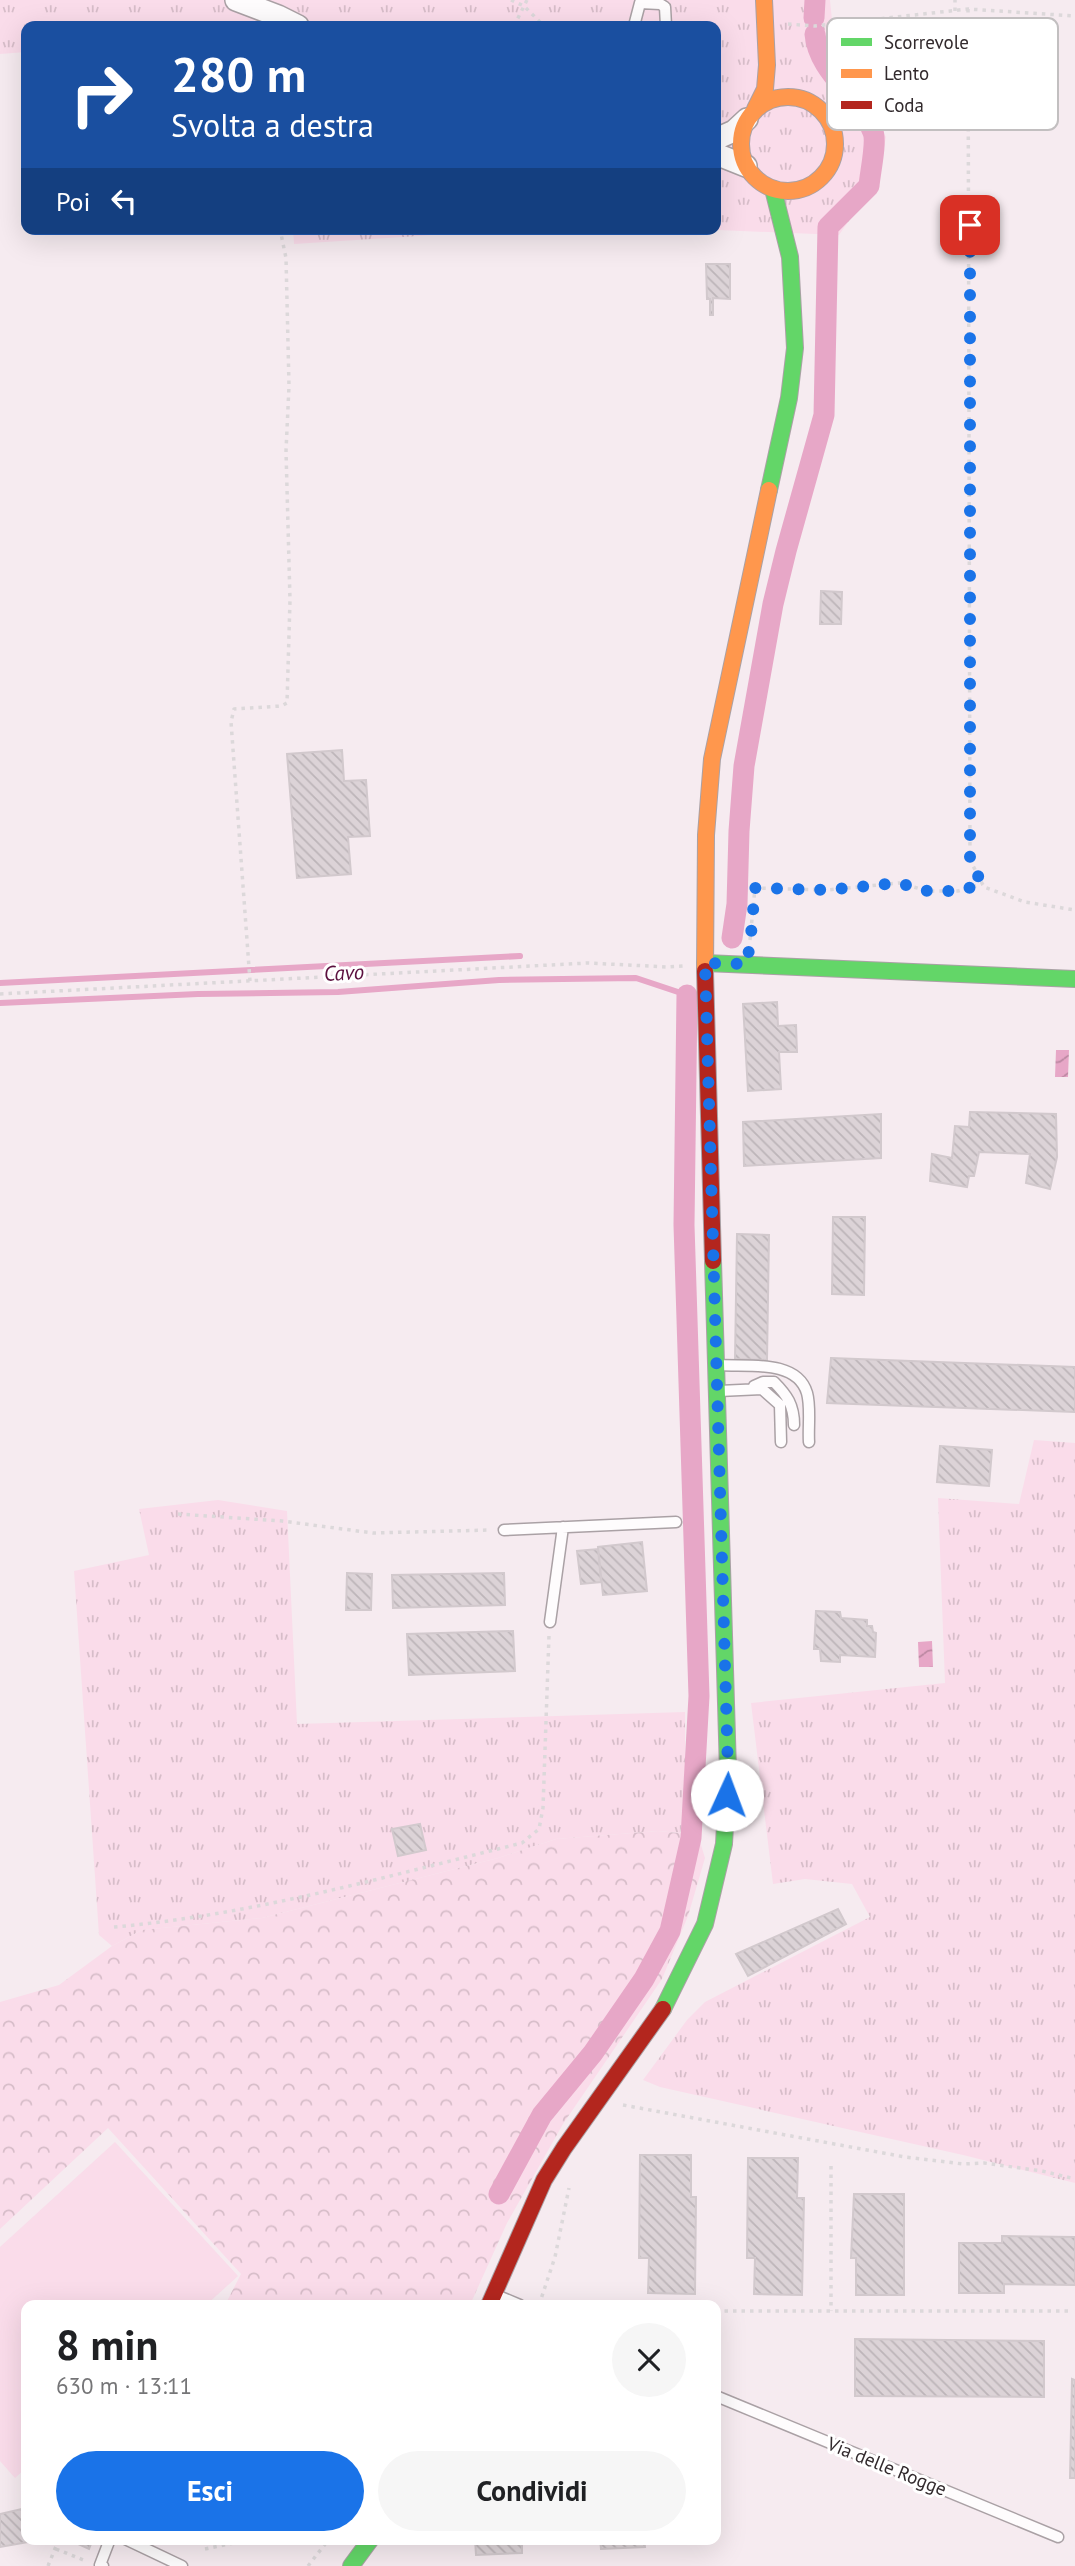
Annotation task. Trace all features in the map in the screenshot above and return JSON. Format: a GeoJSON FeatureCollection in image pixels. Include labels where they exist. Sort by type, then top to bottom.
{"type":"FeatureCollection","features":[{"type":"Feature","properties":{"kind":"street"},"geometry":{"type":"LineString","coordinates":[[236,0],[286,21]]}},
{"type":"Feature","properties":{"kind":"street"},"geometry":{"type":"LineString","coordinates":[[746,166],[741,139],[765,89],[767,23],[764,0]]}},
{"type":"Feature","properties":{"kind":"street"},"geometry":{"type":"LineString","coordinates":[[767,23],[787,72],[809,101],[827,118]]}},
{"type":"Feature","properties":{"kind":"street"},"geometry":{"type":"LineString","coordinates":[[721,137],[734,131],[764,103],[783,96],[809,101]]}},
{"type":"Feature","properties":{"kind":"street"},"geometry":{"type":"LineString","coordinates":[[721,156],[746,166],[762,183],[773,189],[785,191],[808,187],[827,170],[835,151],[832,130]]}},
{"type":"Feature","properties":{"kind":"street"},"geometry":{"type":"LineString","coordinates":[[804,204],[808,187]]}},
{"type":"Feature","properties":{"kind":"street"},"geometry":{"type":"LineString","coordinates":[[491,2299],[544,2180],[669,2000],[705,1924],[724,1844],[728,1771],[704,861],[712,759],[789,398],[794,348],[790,257],[773,189]]}},
{"type":"Feature","properties":{"kind":"street"},"geometry":{"type":"LineString","coordinates":[[790,257],[800,222]]}},
{"type":"Feature","properties":{"kind":"street"},"geometry":{"type":"LineString","coordinates":[[705,963],[1075,978]]}},
{"type":"Feature","properties":{"kind":"street"},"geometry":{"type":"LineString","coordinates":[[532,2247],[587,2117]]}},
{"type":"Feature","properties":{"kind":"street"},"geometry":{"type":"LineString","coordinates":[[351,2566],[367,2545]]}},
{"type":"Feature","properties":{"kind":"lane"},"geometry":{"type":"LineString","coordinates":[[635,21],[640,3],[652,1],[665,7],[666,21]]}},
{"type":"Feature","properties":{"kind":"lane"},"geometry":{"type":"LineString","coordinates":[[717,1365],[782,1368],[799,1378],[807,1393],[809,1442]]}},
{"type":"Feature","properties":{"kind":"lane"},"geometry":{"type":"LineString","coordinates":[[748,1388],[763,1382],[774,1382],[788,1396],[794,1412],[794,1425]]}},
{"type":"Feature","properties":{"kind":"lane"},"geometry":{"type":"LineString","coordinates":[[717,1391],[762,1389],[780,1405],[781,1442]]}},
{"type":"Feature","properties":{"kind":"lane"},"geometry":{"type":"LineString","coordinates":[[504,1530],[676,1522]]}},
{"type":"Feature","properties":{"kind":"lane"},"geometry":{"type":"LineString","coordinates":[[550,1622],[563,1527]]}},
{"type":"Feature","properties":{"kind":"lane"},"geometry":{"type":"LineString","coordinates":[[491,2299],[514,2300]]}},
{"type":"Feature","properties":{"kind":"lane","name":"Via delle Rogge"},"geometry":{"type":"LineString","coordinates":[[721,2398],[1058,2537]]}},
{"type":"Feature","properties":{"kind":"lane"},"geometry":{"type":"LineString","coordinates":[[97,2565],[100,2565],[108,2545]]}},
{"type":"Feature","properties":{"kind":"lane"},"geometry":{"type":"LineString","coordinates":[[138,2545],[182,2566]]}},
{"type":"Feature","properties":{"kind":"path"},"geometry":{"type":"LineString","coordinates":[[511,0],[524,6],[539,21]]}},
{"type":"Feature","properties":{"kind":"path"},"geometry":{"type":"LineString","coordinates":[[516,21],[527,0]]}},
{"type":"Feature","properties":{"kind":"path"},"geometry":{"type":"LineString","coordinates":[[955,0],[955,11]]}},
{"type":"Feature","properties":{"kind":"path"},"geometry":{"type":"LineString","coordinates":[[890,18],[968,9],[1075,16]]}},
{"type":"Feature","properties":{"kind":"path"},"geometry":{"type":"LineString","coordinates":[[968,9],[968,18]]}},
{"type":"Feature","properties":{"kind":"path"},"geometry":{"type":"LineString","coordinates":[[767,23],[827,25]]}},
{"type":"Feature","properties":{"kind":"path"},"geometry":{"type":"LineString","coordinates":[[968,130],[970,860],[984,887],[1025,902],[1075,910]]}},
{"type":"Feature","properties":{"kind":"path"},"geometry":{"type":"LineString","coordinates":[[250,980],[232,722],[234,709],[281,706],[287,703],[290,600],[286,451],[289,386],[286,258],[281,235]]}},
{"type":"Feature","properties":{"kind":"path"},"geometry":{"type":"LineString","coordinates":[[746,964],[755,888],[827,890],[898,883],[928,891],[958,891],[982,884]]}},
{"type":"Feature","properties":{"kind":"path"},"geometry":{"type":"LineString","coordinates":[[0,994],[588,963],[668,967],[705,963]]}},
{"type":"Feature","properties":{"kind":"path"},"geometry":{"type":"LineString","coordinates":[[178,1514],[282,1521],[373,1533],[504,1530]]}},
{"type":"Feature","properties":{"kind":"path"},"geometry":{"type":"LineString","coordinates":[[114,1927],[152,1924],[246,1908],[523,1843],[539,1829],[543,1808],[550,1622]]}},
{"type":"Feature","properties":{"kind":"path"},"geometry":{"type":"LineString","coordinates":[[614,2103],[905,2157],[963,2164],[985,2163],[1042,2171],[1075,2179]]}},
{"type":"Feature","properties":{"kind":"path"},"geometry":{"type":"LineString","coordinates":[[831,2166],[831,2311]]}},
{"type":"Feature","properties":{"kind":"path"},"geometry":{"type":"LineString","coordinates":[[721,2311],[1072,2311]]}},
{"type":"Feature","properties":{"kind":"path"},"geometry":{"type":"LineString","coordinates":[[48,2566],[57,2545]]}},
{"type":"Feature","properties":{"kind":"path"},"geometry":{"type":"LineString","coordinates":[[205,2549],[224,2545]]}},
{"type":"Feature","properties":{"kind":"path"},"geometry":{"type":"LineString","coordinates":[[308,2566],[324,2545]]}},
{"type":"Feature","properties":{"kind":"path"},"geometry":{"type":"LineString","coordinates":[[55,2549],[97,2565]]}},
{"type":"Feature","properties":{"kind":"green space"},"geometry":{"type":"Polygon","coordinates":[[[0,0],[830,0],[832,18],[827,18],[827,130],[882,130],[886,137],[878,179],[839,235],[721,230],[721,21],[21,21],[21,52],[0,54],[0,0]]]}},
{"type":"Feature","properties":{"kind":"green space"},"geometry":{"type":"Polygon","coordinates":[[[293,235],[434,235],[294,244],[293,235]]]}},
{"type":"Feature","properties":{"kind":"green space"},"geometry":{"type":"Polygon","coordinates":[[[1034,1440],[1075,1443],[1075,2183],[660,2087],[643,2080],[687,2020],[705,2002],[870,1917],[852,1884],[805,1879],[773,1884],[751,1703],[945,1683],[938,1498],[1019,1504],[1034,1440]]]}},
{"type":"Feature","properties":{"kind":"green space"},"geometry":{"type":"Polygon","coordinates":[[[218,1500],[287,1511],[297,1724],[685,1712],[685,1808],[680,1833],[658,1831],[556,1839],[498,1858],[262,1918],[142,1930],[112,1946],[99,1935],[74,1571],[149,1555],[139,1509],[218,1500]],[[420,1824],[393,1829],[398,1855],[425,1850],[420,1824]]]}},
{"type":"Feature","properties":{"kind":"green space"},"geometry":{"type":"Polygon","coordinates":[[[658,1831],[698,1835],[705,1858],[688,1916],[662,1979],[563,2124],[507,2223],[472,2300],[228,2300],[241,2274],[108,2128],[0,2229],[0,2002],[59,1985],[112,1946],[142,1930],[262,1918],[498,1858],[556,1839],[658,1831]]]}},
{"type":"Feature","properties":{"kind":"green space"},"geometry":{"type":"Polygon","coordinates":[[[115,2142],[238,2276],[212,2300],[21,2300],[21,2473],[15,2478],[0,2461],[0,2247],[115,2142]]]}},
{"type":"Feature","properties":{"kind":"water"},"geometry":{"type":"Polygon","coordinates":[[[1056,1050],[1069,1050],[1068,1077],[1055,1077],[1056,1050]]]}},
{"type":"Feature","properties":{"kind":"water"},"geometry":{"type":"Polygon","coordinates":[[[932,1641],[933,1667],[919,1667],[918,1642],[932,1641]]]}},
{"type":"Feature","properties":{"kind":"building"},"geometry":{"type":"Polygon","coordinates":[[[706,264],[730,264],[730,299],[713,298],[713,315],[710,315],[710,299],[707,299],[706,264]]]}},
{"type":"Feature","properties":{"kind":"building"},"geometry":{"type":"Polygon","coordinates":[[[821,591],[842,592],[841,624],[820,624],[821,591]]]}},
{"type":"Feature","properties":{"kind":"building"},"geometry":{"type":"Polygon","coordinates":[[[342,750],[344,781],[366,780],[370,836],[348,837],[351,874],[297,878],[287,754],[342,750]]]}},
{"type":"Feature","properties":{"kind":"building"},"geometry":{"type":"Polygon","coordinates":[[[777,1002],[778,1026],[796,1025],[797,1052],[779,1052],[781,1089],[748,1091],[743,1004],[777,1002]]]}},
{"type":"Feature","properties":{"kind":"building"},"geometry":{"type":"Polygon","coordinates":[[[970,1112],[1056,1114],[1057,1157],[1050,1189],[1026,1183],[1030,1154],[979,1152],[974,1176],[969,1176],[967,1187],[930,1181],[932,1154],[952,1158],[955,1126],[969,1127],[970,1112]]]}},
{"type":"Feature","properties":{"kind":"building"},"geometry":{"type":"Polygon","coordinates":[[[881,1114],[881,1158],[744,1166],[743,1122],[881,1114]]]}},
{"type":"Feature","properties":{"kind":"building"},"geometry":{"type":"Polygon","coordinates":[[[833,1217],[865,1217],[864,1295],[832,1294],[833,1217]]]}},
{"type":"Feature","properties":{"kind":"building"},"geometry":{"type":"Polygon","coordinates":[[[737,1234],[769,1235],[767,1360],[735,1359],[737,1234]]]}},
{"type":"Feature","properties":{"kind":"building"},"geometry":{"type":"Polygon","coordinates":[[[831,1358],[1075,1367],[1075,1412],[827,1403],[831,1358]]]}},
{"type":"Feature","properties":{"kind":"building"},"geometry":{"type":"Polygon","coordinates":[[[940,1446],[992,1450],[989,1486],[937,1482],[940,1446]]]}},
{"type":"Feature","properties":{"kind":"building"},"geometry":{"type":"Polygon","coordinates":[[[642,1542],[647,1591],[603,1595],[598,1547],[642,1542]]]}},
{"type":"Feature","properties":{"kind":"building"},"geometry":{"type":"Polygon","coordinates":[[[598,1549],[601,1582],[581,1584],[577,1551],[598,1549]]]}},
{"type":"Feature","properties":{"kind":"building"},"geometry":{"type":"Polygon","coordinates":[[[347,1573],[372,1574],[371,1610],[346,1610],[347,1573]]]}},
{"type":"Feature","properties":{"kind":"building"},"geometry":{"type":"Polygon","coordinates":[[[504,1573],[505,1605],[393,1608],[392,1575],[504,1573]]]}},
{"type":"Feature","properties":{"kind":"building"},"geometry":{"type":"Polygon","coordinates":[[[816,1611],[840,1612],[841,1618],[867,1620],[867,1626],[872,1626],[873,1632],[876,1633],[875,1657],[840,1655],[840,1662],[821,1661],[820,1649],[814,1649],[816,1611]]]}},
{"type":"Feature","properties":{"kind":"building"},"geometry":{"type":"Polygon","coordinates":[[[513,1631],[515,1671],[409,1675],[407,1634],[513,1631]]]}},
{"type":"Feature","properties":{"kind":"building"},"geometry":{"type":"Polygon","coordinates":[[[420,1824],[426,1850],[398,1856],[392,1829],[420,1824]]]}},
{"type":"Feature","properties":{"kind":"building"},"geometry":{"type":"Polygon","coordinates":[[[838,1909],[846,1924],[748,1976],[736,1954],[838,1909]]]}},
{"type":"Feature","properties":{"kind":"building"},"geometry":{"type":"Polygon","coordinates":[[[640,2155],[691,2155],[691,2197],[696,2197],[695,2294],[648,2293],[649,2258],[639,2258],[640,2155]]]}},
{"type":"Feature","properties":{"kind":"building"},"geometry":{"type":"Polygon","coordinates":[[[748,2158],[798,2158],[797,2198],[804,2198],[802,2295],[754,2294],[755,2258],[747,2258],[748,2158]]]}},
{"type":"Feature","properties":{"kind":"building"},"geometry":{"type":"Polygon","coordinates":[[[854,2194],[904,2194],[904,2295],[856,2295],[856,2258],[851,2258],[854,2194]]]}},
{"type":"Feature","properties":{"kind":"building"},"geometry":{"type":"Polygon","coordinates":[[[1002,2236],[1075,2237],[1075,2285],[1004,2284],[1004,2293],[959,2293],[959,2243],[1002,2243],[1002,2236]]]}},
{"type":"Feature","properties":{"kind":"building"},"geometry":{"type":"Polygon","coordinates":[[[855,2339],[1044,2341],[1044,2397],[855,2396],[855,2339]]]}},
{"type":"Feature","properties":{"kind":"building"},"geometry":{"type":"Polygon","coordinates":[[[1072,2379],[1075,2380],[1075,2478],[1070,2478],[1072,2379]]]}},
{"type":"Feature","properties":{"kind":"building"},"geometry":{"type":"Polygon","coordinates":[[[21,2509],[21,2543],[0,2547],[0,2514],[21,2509]]]}},
{"type":"Feature","properties":{"kind":"building"},"geometry":{"type":"Polygon","coordinates":[[[475,2545],[522,2545],[522,2553],[476,2555],[475,2545]]]}},
{"type":"Feature","properties":{"kind":"building"},"geometry":{"type":"Polygon","coordinates":[[[601,2545],[645,2547],[601,2549],[601,2545]]]}},
{"type":"Feature","properties":{"kind":"waterway"},"geometry":{"type":"LineString","coordinates":[[814,18],[815,0]]}},
{"type":"Feature","properties":{"kind":"waterway"},"geometry":{"type":"LineString","coordinates":[[815,34],[818,48],[827,66]]}},
{"type":"Feature","properties":{"kind":"waterway"},"geometry":{"type":"LineString","coordinates":[[732,938],[737,904],[744,766],[773,604],[824,415],[828,227],[869,186],[874,150],[872,130]]}},
{"type":"Feature","properties":{"kind":"waterway"},"geometry":{"type":"LineString","coordinates":[[0,983],[520,956]]}},
{"type":"Feature","properties":{"kind":"waterway","name":"Cavo"},"geometry":{"type":"LineString","coordinates":[[0,1003],[198,994],[338,992],[499,980],[636,978],[687,995]]}},
{"type":"Feature","properties":{"kind":"waterway"},"geometry":{"type":"LineString","coordinates":[[499,2194],[542,2115],[593,2053],[644,1979],[670,1931],[691,1838],[699,1696],[684,1225],[687,995]]}},
{"type":"Feature","properties":{"kind":"traffic: fast"},"geometry":{"type":"LineString","coordinates":[[769,490],[789,398],[795,348],[790,257],[773,189]]}},
{"type":"Feature","properties":{"kind":"traffic: fast"},"geometry":{"type":"LineString","coordinates":[[705,963],[1075,979]]}},
{"type":"Feature","properties":{"kind":"traffic: fast"},"geometry":{"type":"LineString","coordinates":[[663,2009],[705,1924],[724,1844],[728,1771],[713,1261]]}},
{"type":"Feature","properties":{"kind":"traffic: fast"},"geometry":{"type":"LineString","coordinates":[[351,2566],[367,2545]]}},
{"type":"Feature","properties":{"kind":"traffic: slow"},"geometry":{"type":"LineString","coordinates":[[755,109],[765,89],[767,65],[764,0]]}},
{"type":"Feature","properties":{"kind":"traffic: slow"},"geometry":{"type":"LineString","coordinates":[[827,118],[806,100],[788,97],[770,100],[755,111],[744,126],[741,144],[744,162],[755,177],[770,188],[797,190],[814,183],[827,170],[832,162],[835,144]]}},
{"type":"Feature","properties":{"kind":"traffic: slow"},"geometry":{"type":"LineString","coordinates":[[833,130],[835,144]]}},
{"type":"Feature","properties":{"kind":"traffic: slow"},"geometry":{"type":"LineString","coordinates":[[705,971],[706,835],[712,759],[769,490]]}},
{"type":"Feature","properties":{"kind":"traffic: jam"},"geometry":{"type":"LineString","coordinates":[[705,971],[713,1261]]}},
{"type":"Feature","properties":{"kind":"traffic: jam"},"geometry":{"type":"LineString","coordinates":[[491,2300],[544,2180],[663,2009]]}},
{"type":"Feature","properties":{"kind":"route"},"geometry":{"type":"LineString","coordinates":[[727,1795],[705,963],[746,964],[755,888],[827,890],[898,883],[928,891],[958,891],[982,884],[970,860],[970,225]]}}]}
